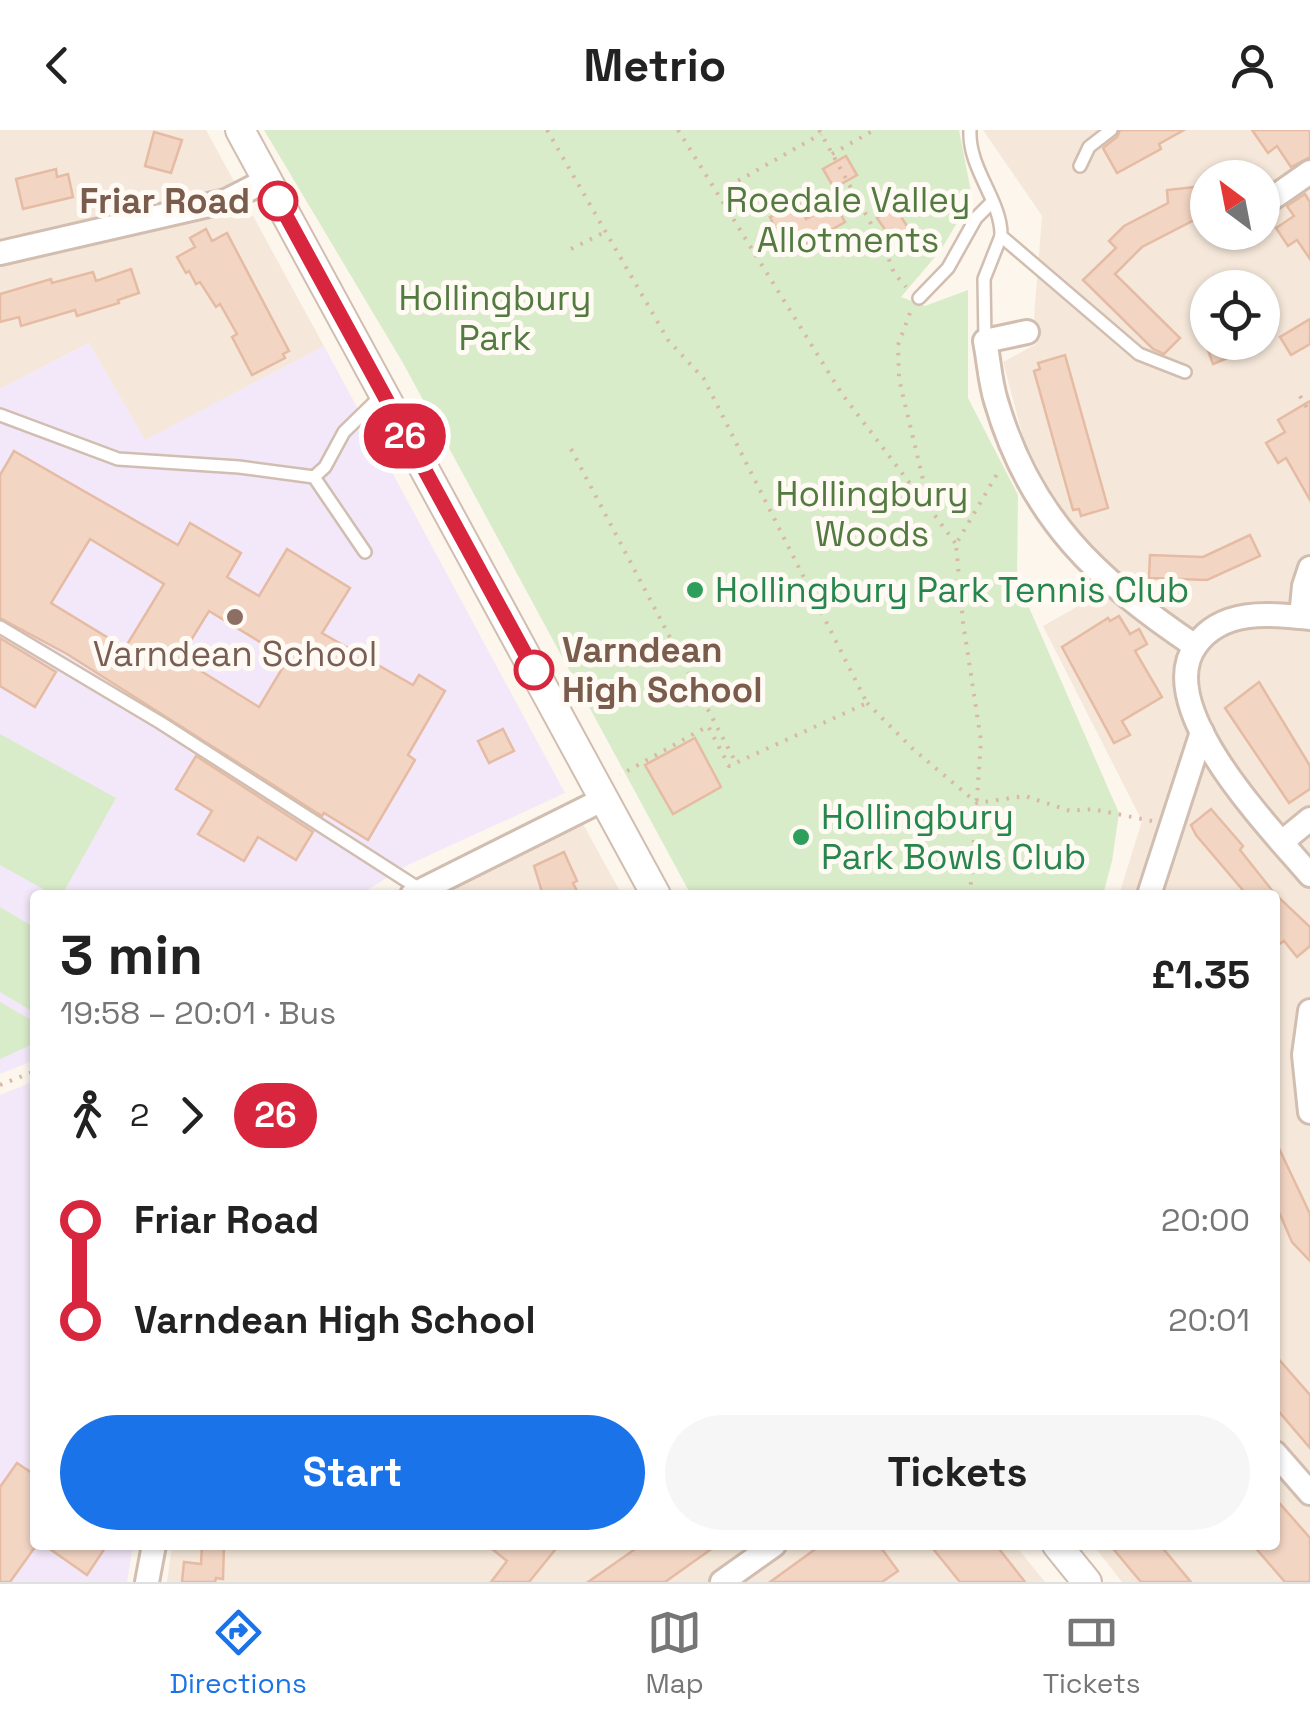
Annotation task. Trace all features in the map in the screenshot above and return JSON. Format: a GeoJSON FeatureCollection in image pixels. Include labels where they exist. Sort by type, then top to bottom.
{"type":"FeatureCollection","features":[{"type":"Feature","properties":{"kind":"street"},"geometry":{"type":"LineString","coordinates":[[240,130],[653,890]]}},
{"type":"Feature","properties":{"kind":"street"},"geometry":{"type":"LineString","coordinates":[[1280,193],[1310,172]]}},
{"type":"Feature","properties":{"kind":"street"},"geometry":{"type":"LineString","coordinates":[[0,252],[226,201],[267,180]]}},
{"type":"Feature","properties":{"kind":"street"},"geometry":{"type":"LineString","coordinates":[[1027,332],[985,341],[995,398],[1013,447],[1041,502],[1094,570],[1122,595],[1195,646]]}},
{"type":"Feature","properties":{"kind":"street"},"geometry":{"type":"LineString","coordinates":[[1310,568],[1304,586],[1306,618],[1238,617],[1212,629],[1195,646],[1186,663],[1186,693],[1202,732],[1223,766],[1310,874]]}},
{"type":"Feature","properties":{"kind":"street"},"geometry":{"type":"LineString","coordinates":[[1151,890],[1202,732]]}},
{"type":"Feature","properties":{"kind":"street"},"geometry":{"type":"LineString","coordinates":[[422,890],[601,793]]}},
{"type":"Feature","properties":{"kind":"street"},"geometry":{"type":"LineString","coordinates":[[1282,842],[1310,819]]}},
{"type":"Feature","properties":{"kind":"street"},"geometry":{"type":"LineString","coordinates":[[1310,1012],[1304,1056],[1310,1112]]}},
{"type":"Feature","properties":{"kind":"street"},"geometry":{"type":"LineString","coordinates":[[1280,1459],[1310,1493]]}},
{"type":"Feature","properties":{"kind":"street"},"geometry":{"type":"LineString","coordinates":[[147,1582],[153,1550]]}},
{"type":"Feature","properties":{"kind":"street"},"geometry":{"type":"LineString","coordinates":[[722,1582],[767,1550]]}},
{"type":"Feature","properties":{"kind":"street"},"geometry":{"type":"LineString","coordinates":[[1061,1550],[1087,1582]]}},
{"type":"Feature","properties":{"kind":"lane"},"geometry":{"type":"LineString","coordinates":[[970,130],[976,166],[1000,220],[1001,236],[984,279],[985,341]]}},
{"type":"Feature","properties":{"kind":"lane"},"geometry":{"type":"LineString","coordinates":[[1080,166],[1089,147],[1112,130]]}},
{"type":"Feature","properties":{"kind":"lane"},"geometry":{"type":"LineString","coordinates":[[919,298],[948,268],[976,218],[992,204]]}},
{"type":"Feature","properties":{"kind":"lane"},"geometry":{"type":"LineString","coordinates":[[1001,236],[1139,354],[1184,372]]}},
{"type":"Feature","properties":{"kind":"lane"},"geometry":{"type":"LineString","coordinates":[[314,477],[330,461],[344,432],[383,394]]}},
{"type":"Feature","properties":{"kind":"lane"},"geometry":{"type":"LineString","coordinates":[[0,415],[118,459],[239,467],[314,477],[365,552]]}},
{"type":"Feature","properties":{"kind":"lane"},"geometry":{"type":"LineString","coordinates":[[0,626],[161,723],[412,890]]}},
{"type":"Feature","properties":{"kind":"path"},"geometry":{"type":"LineString","coordinates":[[547,130],[668,340],[704,379],[866,702],[977,804]]}},
{"type":"Feature","properties":{"kind":"path"},"geometry":{"type":"LineString","coordinates":[[678,130],[842,394],[956,544],[981,741],[970,890]]}},
{"type":"Feature","properties":{"kind":"path"},"geometry":{"type":"LineString","coordinates":[[832,154],[874,130]]}},
{"type":"Feature","properties":{"kind":"path"},"geometry":{"type":"LineString","coordinates":[[729,186],[820,132],[886,249],[896,278],[919,298],[902,332],[898,368],[930,510]]}},
{"type":"Feature","properties":{"kind":"path"},"geometry":{"type":"LineString","coordinates":[[571,249],[606,232]]}},
{"type":"Feature","properties":{"kind":"path"},"geometry":{"type":"LineString","coordinates":[[1300,396],[1310,413]]}},
{"type":"Feature","properties":{"kind":"path"},"geometry":{"type":"LineString","coordinates":[[956,544],[1013,447]]}},
{"type":"Feature","properties":{"kind":"path"},"geometry":{"type":"LineString","coordinates":[[571,449],[736,763]]}},
{"type":"Feature","properties":{"kind":"path"},"geometry":{"type":"LineString","coordinates":[[601,793],[708,726],[729,766],[866,702]]}},
{"type":"Feature","properties":{"kind":"path"},"geometry":{"type":"LineString","coordinates":[[977,804],[1025,796],[1070,810],[1092,810],[1171,824]]}},
{"type":"Feature","properties":{"kind":"path"},"geometry":{"type":"LineString","coordinates":[[0,1085],[30,1073]]}},
{"type":"Feature","properties":{"kind":"shaded area"},"geometry":{"type":"Polygon","coordinates":[[[0,130],[206,130],[324,346],[145,441],[89,343],[0,389],[0,130]]]}},
{"type":"Feature","properties":{"kind":"shaded area"},"geometry":{"type":"Polygon","coordinates":[[[983,130],[1310,130],[1310,1582],[1122,1582],[1097,1550],[1280,1550],[1280,890],[1121,890],[1142,821],[1043,626],[1124,580],[1074,526],[1024,441],[1003,362],[1036,344],[1034,318],[1042,216],[983,130]]]}},
{"type":"Feature","properties":{"kind":"shaded area","name":"Varndean School"},"geometry":{"type":"Polygon","coordinates":[[[89,343],[145,440],[324,346],[565,793],[408,865],[367,890],[30,890],[30,1062],[0,1074],[0,389],[89,343]]]}},
{"type":"Feature","properties":{"kind":"shaded area"},"geometry":{"type":"Polygon","coordinates":[[[583,824],[619,890],[444,890],[583,824]]]}},
{"type":"Feature","properties":{"kind":"shaded area"},"geometry":{"type":"Polygon","coordinates":[[[30,1083],[30,1550],[132,1550],[127,1582],[0,1582],[0,1095],[30,1083]]]}},
{"type":"Feature","properties":{"kind":"shaded area"},"geometry":{"type":"Polygon","coordinates":[[[171,1550],[1019,1550],[1045,1582],[167,1582],[171,1550]]]}},
{"type":"Feature","properties":{"kind":"green space"},"geometry":{"type":"Polygon","coordinates":[[[264,130],[959,130],[972,197],[941,250],[901,297],[925,306],[968,290],[968,398],[1018,495],[1017,580],[1119,813],[1104,890],[688,890],[403,363],[264,130]]]}},
{"type":"Feature","properties":{"kind":"green space"},"geometry":{"type":"Polygon","coordinates":[[[0,734],[116,798],[65,890],[45,890],[0,865],[0,734]]]}},
{"type":"Feature","properties":{"kind":"green space"},"geometry":{"type":"Polygon","coordinates":[[[0,907],[30,925],[30,1010],[0,992],[0,907]]]}},
{"type":"Feature","properties":{"kind":"green space"},"geometry":{"type":"Polygon","coordinates":[[[0,1002],[30,1019],[30,1045],[0,1059],[0,1002]]]}},
{"type":"Feature","properties":{"kind":"building"},"geometry":{"type":"Polygon","coordinates":[[[1120,130],[1184,130],[1159,144],[1161,149],[1117,173],[1103,148],[1120,130]]]}},
{"type":"Feature","properties":{"kind":"building"},"geometry":{"type":"Polygon","coordinates":[[[1252,130],[1310,130],[1310,157],[1291,167],[1277,146],[1268,153],[1252,130]]]}},
{"type":"Feature","properties":{"kind":"building"},"geometry":{"type":"Polygon","coordinates":[[[154,132],[182,140],[171,173],[145,166],[154,132]]]}},
{"type":"Feature","properties":{"kind":"building"},"geometry":{"type":"Polygon","coordinates":[[[846,156],[857,175],[834,188],[823,169],[846,156]]]}},
{"type":"Feature","properties":{"kind":"building"},"geometry":{"type":"Polygon","coordinates":[[[56,169],[57,177],[68,174],[73,197],[23,209],[16,179],[56,169]]]}},
{"type":"Feature","properties":{"kind":"building"},"geometry":{"type":"Polygon","coordinates":[[[1190,188],[1190,222],[1142,247],[1115,274],[1180,338],[1164,354],[1153,349],[1083,280],[1116,248],[1109,241],[1124,226],[1168,203],[1167,190],[1190,188]]]}},
{"type":"Feature","properties":{"kind":"building"},"geometry":{"type":"Polygon","coordinates":[[[1305,194],[1310,202],[1310,259],[1297,240],[1288,246],[1280,234],[1280,225],[1294,216],[1287,206],[1305,194]]]}},
{"type":"Feature","properties":{"kind":"building"},"geometry":{"type":"Polygon","coordinates":[[[799,203],[806,219],[835,204],[845,222],[789,254],[770,217],[799,203]]]}},
{"type":"Feature","properties":{"kind":"building"},"geometry":{"type":"Polygon","coordinates":[[[894,206],[909,229],[893,241],[877,218],[894,206]]]}},
{"type":"Feature","properties":{"kind":"building"},"geometry":{"type":"Polygon","coordinates":[[[206,229],[212,241],[227,233],[289,351],[283,354],[285,358],[252,375],[232,337],[237,334],[220,304],[216,307],[177,257],[195,247],[190,238],[206,229]]]}},
{"type":"Feature","properties":{"kind":"building"},"geometry":{"type":"Polygon","coordinates":[[[131,269],[139,293],[118,300],[119,303],[77,316],[75,310],[21,326],[19,317],[0,322],[0,294],[93,272],[96,281],[131,269]]]}},
{"type":"Feature","properties":{"kind":"building"},"geometry":{"type":"Polygon","coordinates":[[[1310,319],[1310,344],[1291,355],[1280,337],[1310,319]]]}},
{"type":"Feature","properties":{"kind":"building"},"geometry":{"type":"Polygon","coordinates":[[[1065,355],[1108,508],[1081,516],[1079,509],[1073,510],[1034,371],[1040,369],[1038,363],[1065,355]]]}},
{"type":"Feature","properties":{"kind":"building"},"geometry":{"type":"Polygon","coordinates":[[[1310,401],[1310,500],[1286,458],[1278,463],[1266,443],[1285,432],[1278,420],[1310,401]]]}},
{"type":"Feature","properties":{"kind":"building","name":"Varndean School"},"geometry":{"type":"Polygon","coordinates":[[[14,451],[178,545],[190,523],[241,553],[227,577],[259,596],[287,549],[350,588],[322,633],[413,685],[419,675],[445,691],[408,755],[415,760],[368,840],[324,813],[322,816],[67,654],[0,618],[0,475],[14,451]],[[90,539],[51,603],[125,648],[164,584],[90,539]],[[209,611],[180,658],[259,707],[288,659],[209,611]]]}},
{"type":"Feature","properties":{"kind":"building"},"geometry":{"type":"Polygon","coordinates":[[[1250,535],[1260,556],[1207,580],[1149,578],[1150,555],[1203,557],[1250,535]]]}},
{"type":"Feature","properties":{"kind":"building"},"geometry":{"type":"Polygon","coordinates":[[[1119,616],[1130,634],[1139,629],[1147,644],[1135,651],[1162,697],[1122,721],[1130,735],[1114,743],[1062,647],[1108,618],[1110,621],[1119,616]]]}},
{"type":"Feature","properties":{"kind":"building"},"geometry":{"type":"Polygon","coordinates":[[[0,638],[56,672],[35,707],[0,686],[0,638]]]}},
{"type":"Feature","properties":{"kind":"building"},"geometry":{"type":"Polygon","coordinates":[[[1259,682],[1310,766],[1310,789],[1289,803],[1225,708],[1259,682]]]}},
{"type":"Feature","properties":{"kind":"building"},"geometry":{"type":"Polygon","coordinates":[[[503,729],[514,751],[489,763],[478,741],[503,729]]]}},
{"type":"Feature","properties":{"kind":"building"},"geometry":{"type":"Polygon","coordinates":[[[695,738],[721,787],[673,814],[645,765],[695,738]]]}},
{"type":"Feature","properties":{"kind":"building"},"geometry":{"type":"Polygon","coordinates":[[[196,756],[313,832],[296,860],[258,837],[244,861],[198,834],[212,811],[176,789],[196,756]]]}},
{"type":"Feature","properties":{"kind":"building"},"geometry":{"type":"Polygon","coordinates":[[[1211,809],[1243,846],[1240,850],[1272,890],[1243,890],[1191,825],[1211,809]]]}},
{"type":"Feature","properties":{"kind":"building"},"geometry":{"type":"Polygon","coordinates":[[[564,852],[577,881],[573,883],[576,890],[541,890],[534,866],[564,852]]]}},
{"type":"Feature","properties":{"kind":"building"},"geometry":{"type":"Polygon","coordinates":[[[1280,899],[1310,927],[1310,946],[1297,957],[1284,941],[1280,944],[1280,899]]]}},
{"type":"Feature","properties":{"kind":"building"},"geometry":{"type":"Polygon","coordinates":[[[1280,1151],[1310,1214],[1310,1261],[1292,1242],[1280,1214],[1280,1151]]]}},
{"type":"Feature","properties":{"kind":"building"},"geometry":{"type":"Polygon","coordinates":[[[1280,1361],[1310,1395],[1310,1448],[1280,1413],[1280,1361]]]}},
{"type":"Feature","properties":{"kind":"building"},"geometry":{"type":"Polygon","coordinates":[[[17,1463],[30,1472],[33,1550],[10,1582],[0,1582],[0,1487],[17,1463]]]}},
{"type":"Feature","properties":{"kind":"building"},"geometry":{"type":"Polygon","coordinates":[[[1280,1504],[1310,1538],[1310,1582],[1285,1582],[1257,1550],[1280,1550],[1280,1504]]]}},
{"type":"Feature","properties":{"kind":"building"},"geometry":{"type":"Polygon","coordinates":[[[51,1550],[104,1550],[87,1575],[51,1550]]]}},
{"type":"Feature","properties":{"kind":"building"},"geometry":{"type":"Polygon","coordinates":[[[202,1550],[224,1550],[223,1579],[182,1582],[184,1562],[201,1564],[202,1550]]]}},
{"type":"Feature","properties":{"kind":"building"},"geometry":{"type":"Polygon","coordinates":[[[493,1550],[555,1550],[529,1582],[491,1582],[507,1561],[493,1550]]]}},
{"type":"Feature","properties":{"kind":"building"},"geometry":{"type":"Polygon","coordinates":[[[634,1550],[710,1550],[665,1582],[588,1582],[634,1550]]]}},
{"type":"Feature","properties":{"kind":"building"},"geometry":{"type":"Polygon","coordinates":[[[814,1550],[883,1550],[898,1571],[882,1582],[770,1582],[814,1550]]]}},
{"type":"Feature","properties":{"kind":"building"},"geometry":{"type":"Polygon","coordinates":[[[934,1550],[1000,1550],[1025,1582],[960,1582],[934,1550]]]}},
{"type":"Feature","properties":{"kind":"building"},"geometry":{"type":"Polygon","coordinates":[[[1114,1550],[1164,1550],[1191,1582],[1141,1582],[1114,1550]]]}},
{"type":"Feature","properties":{"kind":"bus line","name":"26"},"geometry":{"type":"LineString","coordinates":[[278,201],[534,670]]}},
{"type":"Feature","properties":{"kind":"place","name":"Friar Road"},"geometry":{"type":"Point","coordinates":[278,201]}},
{"type":"Feature","properties":{"kind":"place","name":"Hollingbury Park Tennis Club"},"geometry":{"type":"Point","coordinates":[695,590]}},
{"type":"Feature","properties":{"kind":"place","name":"Varndean School"},"geometry":{"type":"Point","coordinates":[235,617]}},
{"type":"Feature","properties":{"kind":"place","name":"Varndean High School"},"geometry":{"type":"Point","coordinates":[534,670]}},
{"type":"Feature","properties":{"kind":"place","name":"Hollingbury Park Bowls Club"},"geometry":{"type":"Point","coordinates":[801,837]}},
{"type":"Feature","properties":{"kind":"park label","name":"Roedale Valley Allotments"},"geometry":{"type":"Point","coordinates":[848,220]}},
{"type":"Feature","properties":{"kind":"park label","name":"Hollingbury Park"},"geometry":{"type":"Point","coordinates":[495,318]}},
{"type":"Feature","properties":{"kind":"park label","name":"Hollingbury Woods"},"geometry":{"type":"Point","coordinates":[872,514]}}]}
